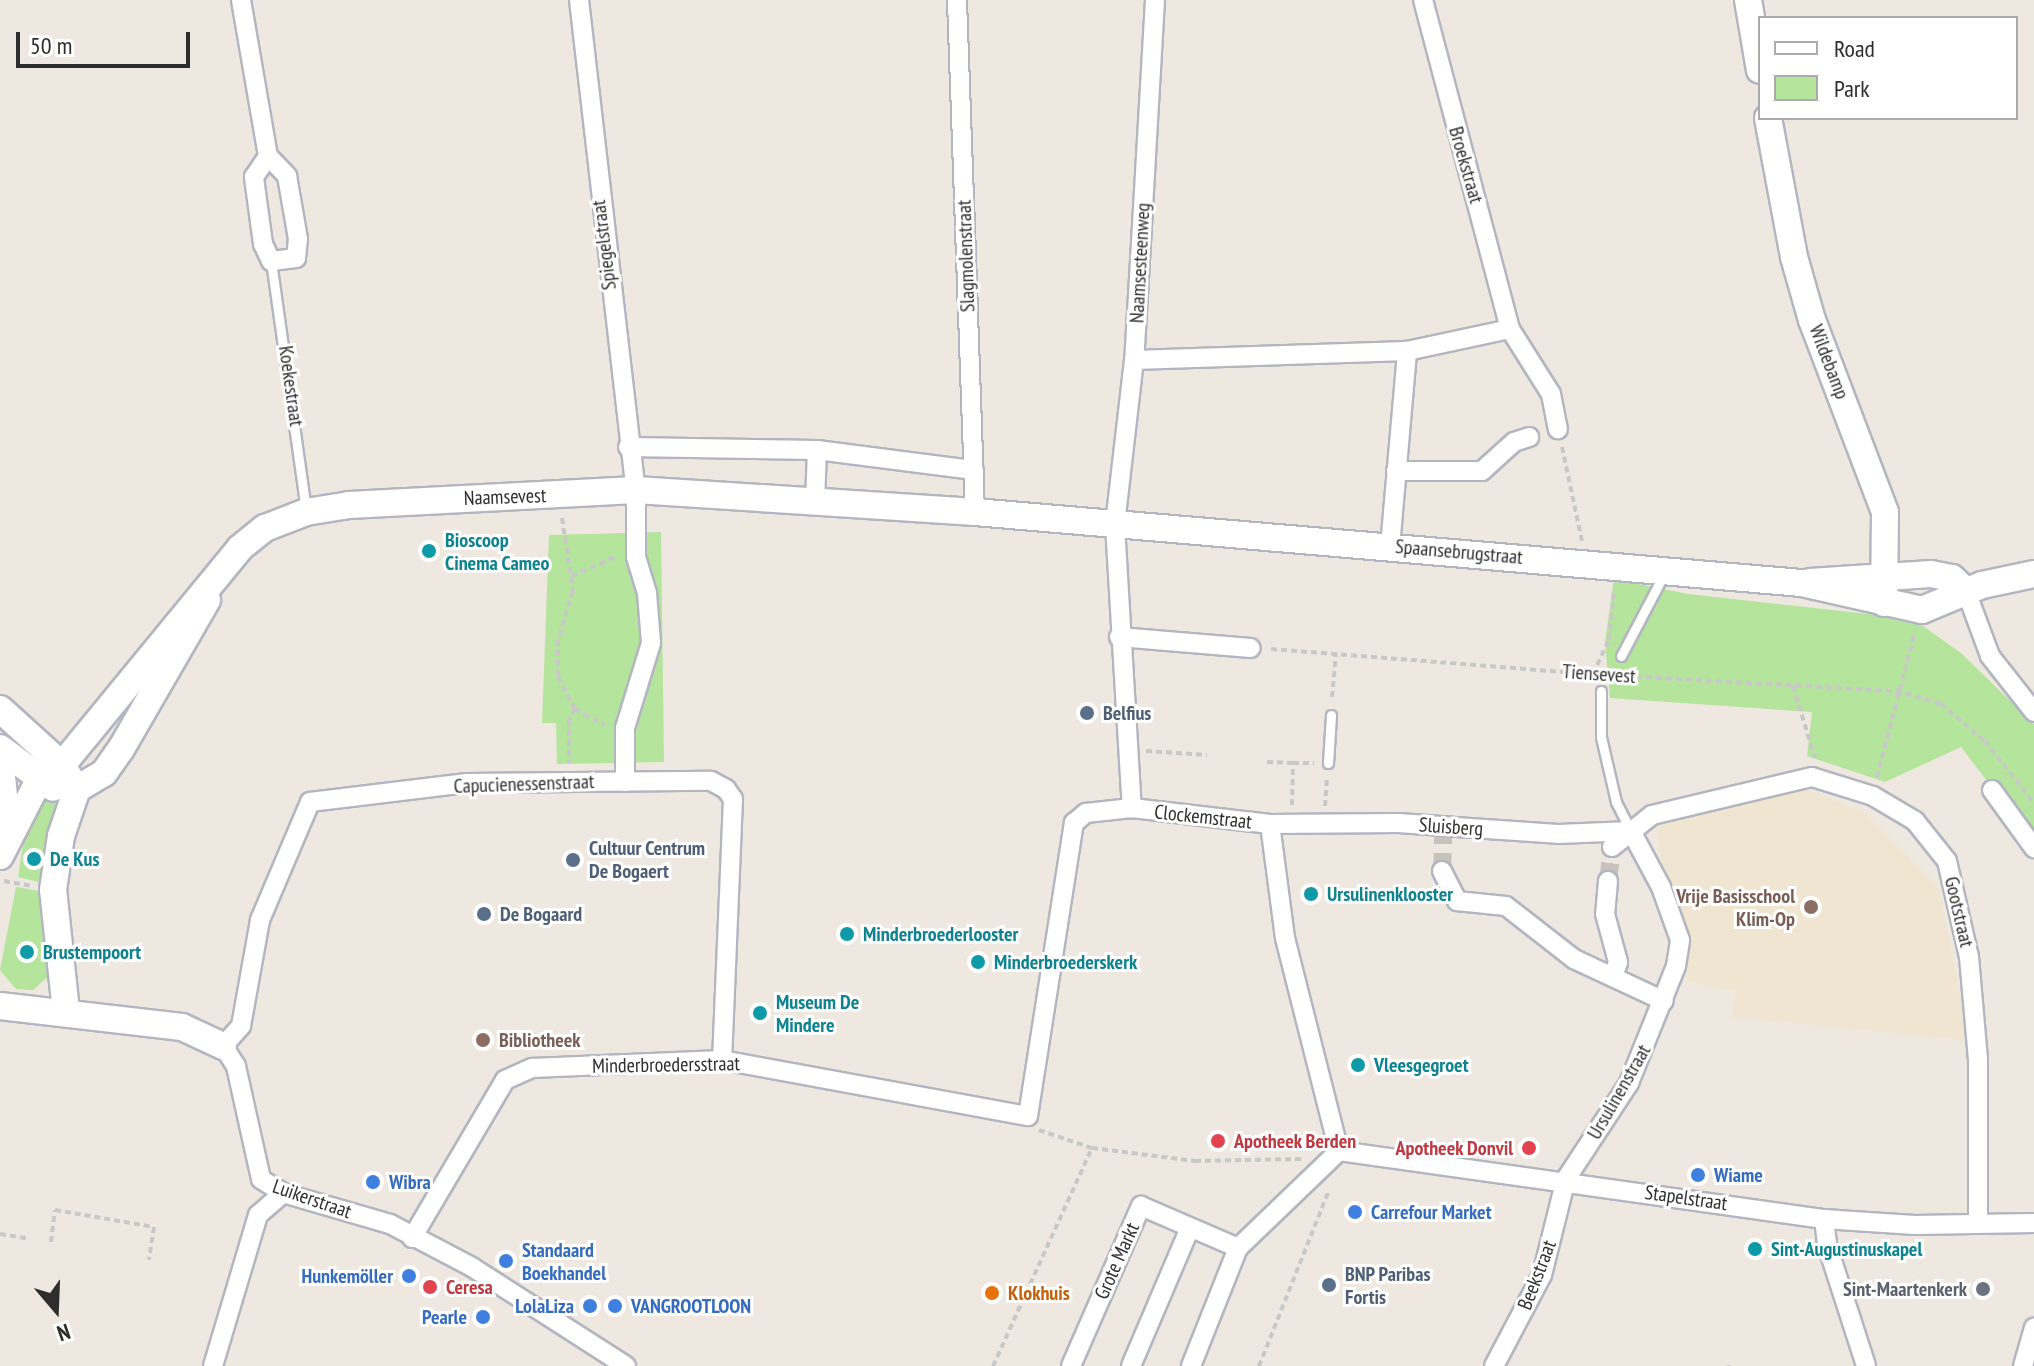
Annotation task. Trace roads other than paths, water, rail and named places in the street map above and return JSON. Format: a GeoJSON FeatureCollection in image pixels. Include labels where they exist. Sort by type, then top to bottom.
{"type":"FeatureCollection","features":[{"type":"Feature","properties":{"kind":"street","name":"Koekestraat"},"geometry":{"type":"LineString","coordinates":[[241,0],[268,156],[287,176],[298,239],[296,258],[271,261],[263,244],[254,177],[268,156]]}},
{"type":"Feature","properties":{"kind":"street","name":"Spiegelstraat"},"geometry":{"type":"LineString","coordinates":[[579,0],[628,447],[636,490],[635,532],[651,643],[625,732],[625,782]]}},
{"type":"Feature","properties":{"kind":"street","name":"Slagmolenstraat"},"geometry":{"type":"LineString","coordinates":[[957,0],[975,512]]}},
{"type":"Feature","properties":{"kind":"street","name":"Naamsesteenweg"},"geometry":{"type":"LineString","coordinates":[[1115,525],[1134,360],[1155,0]]}},
{"type":"Feature","properties":{"kind":"street","name":"Broekstraat"},"geometry":{"type":"LineString","coordinates":[[1423,0],[1510,329],[1546,384],[1558,429]]}},
{"type":"Feature","properties":{"kind":"street"},"geometry":{"type":"LineString","coordinates":[[1748,0],[1758,58]]}},
{"type":"Feature","properties":{"kind":"street","name":"Wildebamp"},"geometry":{"type":"LineString","coordinates":[[1768,120],[1794,257],[1812,320],[1885,512],[1884,603]]}},
{"type":"Feature","properties":{"kind":"street"},"geometry":{"type":"LineString","coordinates":[[1134,360],[1407,351],[1510,329]]}},
{"type":"Feature","properties":{"kind":"street"},"geometry":{"type":"LineString","coordinates":[[1390,547],[1407,351]]}},
{"type":"Feature","properties":{"kind":"street"},"geometry":{"type":"LineString","coordinates":[[1396,471],[1482,471],[1514,442],[1529,437]]}},
{"type":"Feature","properties":{"kind":"street"},"geometry":{"type":"LineString","coordinates":[[628,447],[817,450],[974,470]]}},
{"type":"Feature","properties":{"kind":"street"},"geometry":{"type":"LineString","coordinates":[[815,502],[817,450]]}},
{"type":"Feature","properties":{"kind":"street","name":"Naamsevest"},"geometry":{"type":"LineString","coordinates":[[4,848],[38,782],[62,765],[178,619],[240,548],[265,528],[306,512],[421,500],[636,490],[975,512],[1115,525]]}},
{"type":"Feature","properties":{"kind":"street","name":"Spaansebrugstraat"},"geometry":{"type":"LineString","coordinates":[[1115,525],[1802,583],[1922,610],[1966,591],[2034,574]]}},
{"type":"Feature","properties":{"kind":"street","name":"Clockemstraat"},"geometry":{"type":"LineString","coordinates":[[1115,525],[1119,637],[1132,808],[1270,824],[1285,938],[1339,1151]]}},
{"type":"Feature","properties":{"kind":"street","name":"Spaansebrugstraat"},"geometry":{"type":"LineString","coordinates":[[1802,583],[1886,574],[1952,578],[1966,591]]}},
{"type":"Feature","properties":{"kind":"street","name":"Naamsevest"},"geometry":{"type":"LineString","coordinates":[[77,789],[104,773],[121,749],[219,575]]}},
{"type":"Feature","properties":{"kind":"street"},"geometry":{"type":"LineString","coordinates":[[1966,591],[1990,656],[2034,712]]}},
{"type":"Feature","properties":{"kind":"street"},"geometry":{"type":"LineString","coordinates":[[1119,637],[1251,648]]}},
{"type":"Feature","properties":{"kind":"street"},"geometry":{"type":"LineString","coordinates":[[4,715],[62,765],[77,789]]}},
{"type":"Feature","properties":{"kind":"street"},"geometry":{"type":"LineString","coordinates":[[0,748],[38,782],[77,789]]}},
{"type":"Feature","properties":{"kind":"street"},"geometry":{"type":"LineString","coordinates":[[0,758],[4,848]]}},
{"type":"Feature","properties":{"kind":"street","name":"Gootstraat"},"geometry":{"type":"LineString","coordinates":[[1631,831],[1652,815],[1812,777],[1873,796],[1915,821],[1947,861],[1969,957],[1978,1059],[1978,1222]]}},
{"type":"Feature","properties":{"kind":"street","name":"Capucienessenstraat"},"geometry":{"type":"LineString","coordinates":[[223,1046],[241,1026],[260,920],[310,802],[467,783],[711,781],[733,799],[722,1060]]}},
{"type":"Feature","properties":{"kind":"street"},"geometry":{"type":"LineString","coordinates":[[66,1011],[53,890],[61,836],[77,789]]}},
{"type":"Feature","properties":{"kind":"street"},"geometry":{"type":"LineString","coordinates":[[1992,790],[2034,848]]}},
{"type":"Feature","properties":{"kind":"street","name":"Minderbroedersstraat"},"geometry":{"type":"LineString","coordinates":[[412,1238],[505,1080],[532,1068],[722,1060],[1028,1116],[1074,823],[1086,813],[1132,808]]}},
{"type":"Feature","properties":{"kind":"street","name":"Sluisberg"},"geometry":{"type":"LineString","coordinates":[[1270,824],[1442,832],[1558,834],[1631,831]]}},
{"type":"Feature","properties":{"kind":"street"},"geometry":{"type":"LineString","coordinates":[[1612,847],[1631,831]]}},
{"type":"Feature","properties":{"kind":"street","name":"Ursulinenstraat"},"geometry":{"type":"LineString","coordinates":[[1566,1179],[1629,1083],[1664,1001],[1680,940],[1661,887],[1631,831]]}},
{"type":"Feature","properties":{"kind":"street"},"geometry":{"type":"LineString","coordinates":[[1442,871],[1457,901],[1506,906],[1574,959],[1664,1001]]}},
{"type":"Feature","properties":{"kind":"street"},"geometry":{"type":"LineString","coordinates":[[1608,881],[1605,914],[1618,962],[1613,977]]}},
{"type":"Feature","properties":{"kind":"street"},"geometry":{"type":"LineString","coordinates":[[1,1005],[182,1027],[223,1046]]}},
{"type":"Feature","properties":{"kind":"street","name":"Luikerstraat"},"geometry":{"type":"LineString","coordinates":[[223,1046],[239,1078],[256,1169],[270,1188],[390,1224],[472,1267],[626,1366]]}},
{"type":"Feature","properties":{"kind":"street"},"geometry":{"type":"LineString","coordinates":[[1191,1366],[1238,1248],[1339,1151]]}},
{"type":"Feature","properties":{"kind":"street","name":"Stapelstraat"},"geometry":{"type":"LineString","coordinates":[[1339,1151],[1566,1179],[1824,1219],[1915,1225],[2034,1223]]}},
{"type":"Feature","properties":{"kind":"street","name":"Beekstraat"},"geometry":{"type":"LineString","coordinates":[[1494,1366],[1542,1275],[1566,1179]]}},
{"type":"Feature","properties":{"kind":"street"},"geometry":{"type":"LineString","coordinates":[[213,1366],[258,1215],[283,1193]]}},
{"type":"Feature","properties":{"kind":"street","name":"Grote Markt"},"geometry":{"type":"LineString","coordinates":[[1071,1366],[1141,1206],[1238,1248]]}},
{"type":"Feature","properties":{"kind":"street"},"geometry":{"type":"LineString","coordinates":[[1824,1219],[1827,1245],[1866,1366]]}},
{"type":"Feature","properties":{"kind":"street"},"geometry":{"type":"LineString","coordinates":[[1131,1366],[1190,1228]]}},
{"type":"Feature","properties":{"kind":"street"},"geometry":{"type":"LineString","coordinates":[[2023,1366],[2034,1328]]}},
{"type":"Feature","properties":{"kind":"lane","name":"Koekestraat"},"geometry":{"type":"LineString","coordinates":[[271,261],[306,512]]}},
{"type":"Feature","properties":{"kind":"lane"},"geometry":{"type":"LineString","coordinates":[[1621,656],[1665,572]]}},
{"type":"Feature","properties":{"kind":"lane"},"geometry":{"type":"LineString","coordinates":[[1601,691],[1601,737],[1616,802],[1631,831]]}},
{"type":"Feature","properties":{"kind":"lane"},"geometry":{"type":"LineString","coordinates":[[1328,763],[1331,715]]}},
{"type":"Feature","properties":{"kind":"tunnel"},"geometry":{"type":"LineString","coordinates":[[1442,871],[1443,837]]}},
{"type":"Feature","properties":{"kind":"tunnel"},"geometry":{"type":"LineString","coordinates":[[1608,881],[1612,847]]}},
{"type":"Feature","properties":{"kind":"place","name":"Bioscoop Cinema Cameo"},"geometry":{"type":"Point","coordinates":[429,551]}},
{"type":"Feature","properties":{"kind":"place","name":"Belfius"},"geometry":{"type":"Point","coordinates":[1087,713]}},
{"type":"Feature","properties":{"kind":"place","name":"De Kus"},"geometry":{"type":"Point","coordinates":[34,859]}},
{"type":"Feature","properties":{"kind":"place","name":"Cultuur Centrum De Bogaert"},"geometry":{"type":"Point","coordinates":[573,860]}},
{"type":"Feature","properties":{"kind":"place","name":"Ursulinenklooster"},"geometry":{"type":"Point","coordinates":[1311,894]}},
{"type":"Feature","properties":{"kind":"place","name":"Vrije Basisschool Klim-Op"},"geometry":{"type":"Point","coordinates":[1811,907]}},
{"type":"Feature","properties":{"kind":"place","name":"De Bogaard"},"geometry":{"type":"Point","coordinates":[484,914]}},
{"type":"Feature","properties":{"kind":"place","name":"Minderbroederlooster"},"geometry":{"type":"Point","coordinates":[847,934]}},
{"type":"Feature","properties":{"kind":"place","name":"Brustempoort"},"geometry":{"type":"Point","coordinates":[27,952]}},
{"type":"Feature","properties":{"kind":"place","name":"Minderbroederskerk"},"geometry":{"type":"Point","coordinates":[978,962]}},
{"type":"Feature","properties":{"kind":"place","name":"Museum De Mindere"},"geometry":{"type":"Point","coordinates":[760,1013]}},
{"type":"Feature","properties":{"kind":"place","name":"Bibliotheek"},"geometry":{"type":"Point","coordinates":[483,1040]}},
{"type":"Feature","properties":{"kind":"place","name":"Vleesgegroet"},"geometry":{"type":"Point","coordinates":[1358,1065]}},
{"type":"Feature","properties":{"kind":"place","name":"Apotheek Berden"},"geometry":{"type":"Point","coordinates":[1218,1141]}},
{"type":"Feature","properties":{"kind":"place","name":"Apotheek Donvil"},"geometry":{"type":"Point","coordinates":[1529,1148]}},
{"type":"Feature","properties":{"kind":"place","name":"Wiame"},"geometry":{"type":"Point","coordinates":[1698,1175]}},
{"type":"Feature","properties":{"kind":"place","name":"Wibra"},"geometry":{"type":"Point","coordinates":[373,1182]}},
{"type":"Feature","properties":{"kind":"place","name":"Carrefour Market"},"geometry":{"type":"Point","coordinates":[1355,1212]}},
{"type":"Feature","properties":{"kind":"place","name":"Sint-Augustinuskapel"},"geometry":{"type":"Point","coordinates":[1755,1249]}},
{"type":"Feature","properties":{"kind":"place","name":"Standaard Boekhandel"},"geometry":{"type":"Point","coordinates":[506,1261]}},
{"type":"Feature","properties":{"kind":"place","name":"Hunkemöller"},"geometry":{"type":"Point","coordinates":[409,1276]}},
{"type":"Feature","properties":{"kind":"place","name":"BNP Paribas Fortis"},"geometry":{"type":"Point","coordinates":[1329,1285]}},
{"type":"Feature","properties":{"kind":"place","name":"Ceresa"},"geometry":{"type":"Point","coordinates":[430,1287]}},
{"type":"Feature","properties":{"kind":"place","name":"Sint-Maartenkerk"},"geometry":{"type":"Point","coordinates":[1983,1289]}},
{"type":"Feature","properties":{"kind":"place","name":"Klokhuis"},"geometry":{"type":"Point","coordinates":[992,1293]}},
{"type":"Feature","properties":{"kind":"place","name":"LolaLiza"},"geometry":{"type":"Point","coordinates":[590,1306]}},
{"type":"Feature","properties":{"kind":"place","name":"VANGROOTLOON"},"geometry":{"type":"Point","coordinates":[615,1306]}},
{"type":"Feature","properties":{"kind":"place","name":"Pearle"},"geometry":{"type":"Point","coordinates":[483,1317]}}]}
